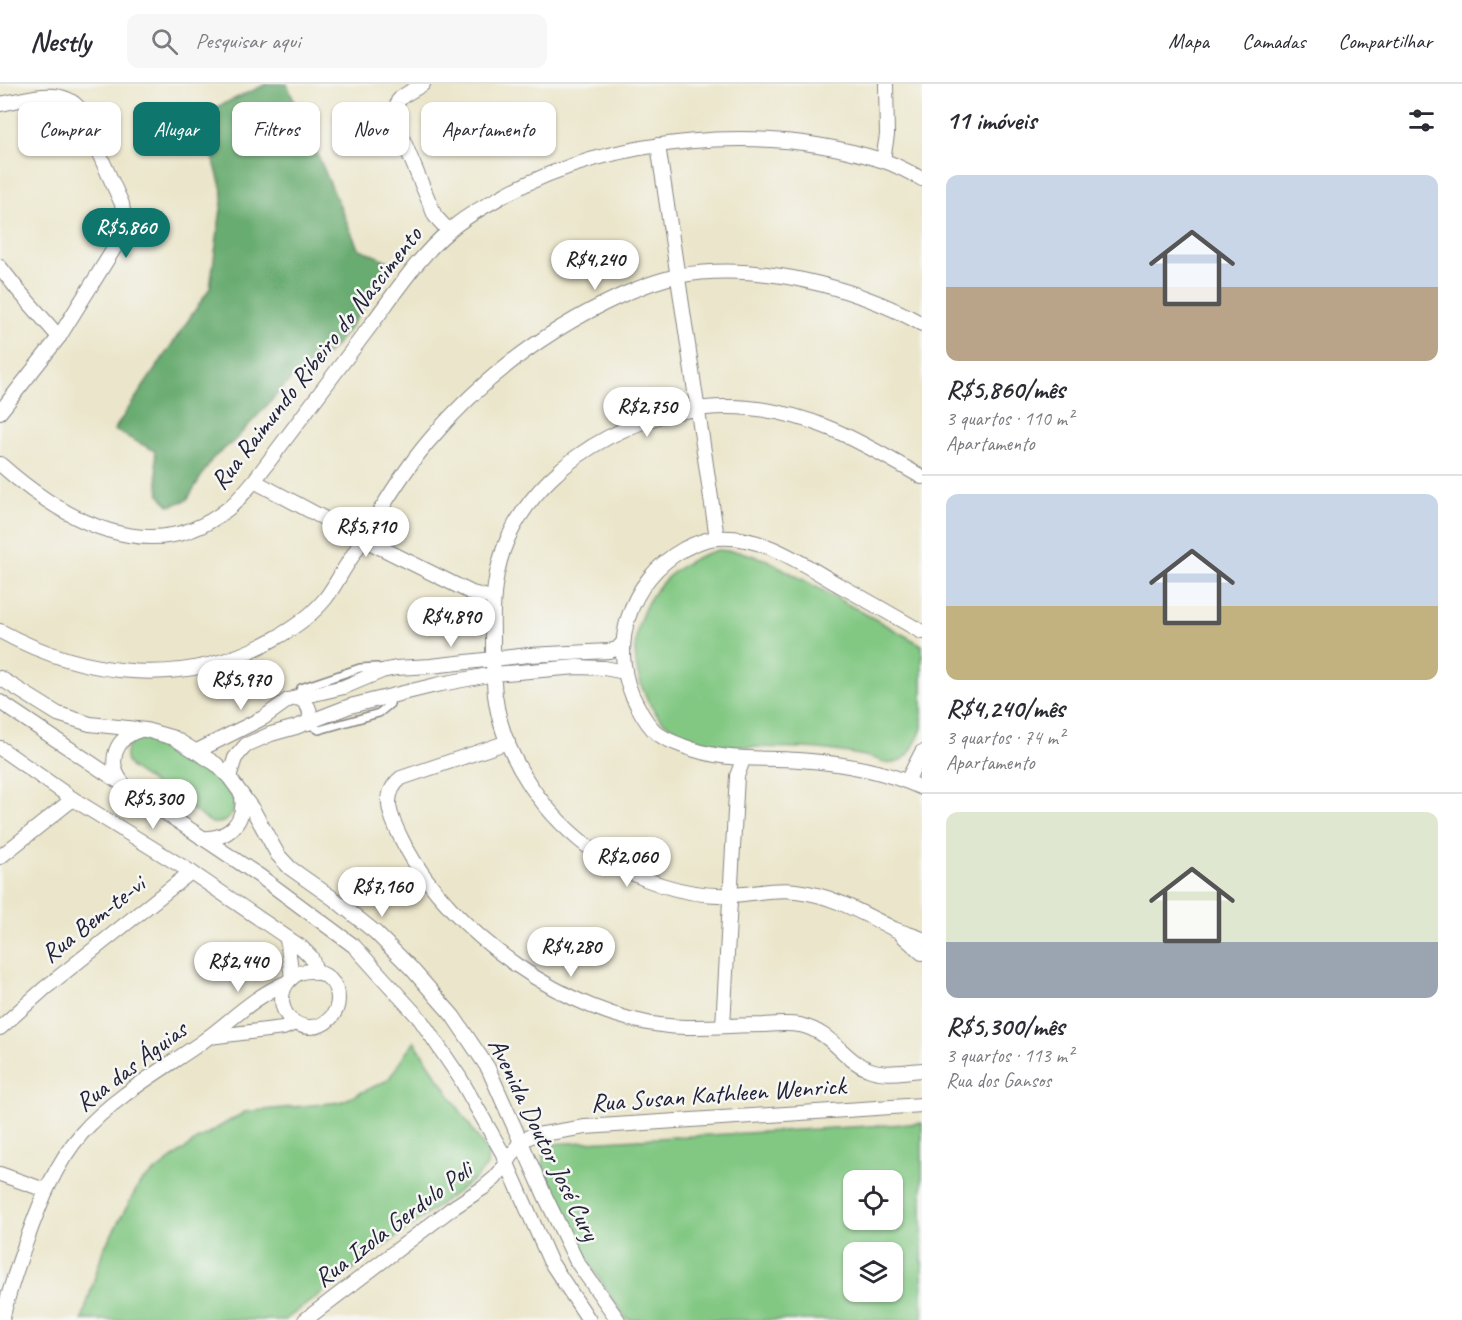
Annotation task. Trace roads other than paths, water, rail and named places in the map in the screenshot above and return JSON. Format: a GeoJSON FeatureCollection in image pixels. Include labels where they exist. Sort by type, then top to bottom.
{"type":"FeatureCollection","features":[{"type":"Feature","properties":{"kind":"street"},"geometry":{"type":"LineString","coordinates":[[423,84],[398,101],[394,118],[435,216],[449,231]]}},
{"type":"Feature","properties":{"kind":"street"},"geometry":{"type":"LineString","coordinates":[[883,160],[887,135],[886,84]]}},
{"type":"Feature","properties":{"kind":"street"},"geometry":{"type":"LineString","coordinates":[[0,104],[56,96],[74,103],[78,107],[122,204],[124,219],[120,239],[59,337],[0,412]]}},
{"type":"Feature","properties":{"kind":"street","name":"Rua Raimundo Ribeiro do Nascimento"},"geometry":{"type":"LineString","coordinates":[[0,464],[27,487],[67,513],[101,530],[130,537],[161,537],[176,534],[206,524],[231,506],[254,481],[417,264],[449,231],[495,200],[545,176],[612,154],[657,145],[712,141],[766,141],[823,147],[883,160],[922,179]]}},
{"type":"Feature","properties":{"kind":"street"},"geometry":{"type":"LineString","coordinates":[[657,145],[717,538]]}},
{"type":"Feature","properties":{"kind":"street"},"geometry":{"type":"LineString","coordinates":[[0,267],[59,337]]}},
{"type":"Feature","properties":{"kind":"street"},"geometry":{"type":"LineString","coordinates":[[0,631],[49,653],[112,670],[150,673],[207,667],[262,646],[288,631],[325,599],[409,466],[446,421],[487,381],[531,346],[578,317],[628,293],[677,276],[733,273],[785,277],[811,282],[861,296],[922,324]]}},
{"type":"Feature","properties":{"kind":"street"},"geometry":{"type":"LineString","coordinates":[[922,477],[844,433],[803,418],[747,407],[698,409],[657,418],[621,431],[588,450],[555,476],[528,507],[508,538],[498,567],[492,598],[492,658],[501,722],[527,780],[546,806],[567,828],[599,854],[636,875],[674,889],[694,894],[730,895],[782,890],[798,891],[840,902],[872,915],[896,930],[922,953]]}},
{"type":"Feature","properties":{"kind":"street"},"geometry":{"type":"LineString","coordinates":[[254,481],[472,593],[492,598]]}},
{"type":"Feature","properties":{"kind":"street"},"geometry":{"type":"LineString","coordinates":[[922,632],[772,548],[743,540],[717,538],[679,552],[667,560],[648,579],[628,615],[623,643],[625,672],[633,699],[649,724],[659,734],[692,749],[743,759],[825,762],[869,770],[907,781],[922,788]]}},
{"type":"Feature","properties":{"kind":"street"},"geometry":{"type":"LineString","coordinates":[[196,750],[254,723],[288,700],[344,687],[382,671],[492,658],[609,651],[617,649],[623,643]]}},
{"type":"Feature","properties":{"kind":"street"},"geometry":{"type":"LineString","coordinates":[[229,777],[235,758],[246,745],[350,706],[494,674],[577,668],[604,668],[625,672]]}},
{"type":"Feature","properties":{"kind":"street"},"geometry":{"type":"LineString","coordinates":[[382,671],[383,683],[391,696]]}},
{"type":"Feature","properties":{"kind":"street","name":"Avenida Doutor José Cury"},"geometry":{"type":"LineString","coordinates":[[0,678],[58,714],[90,724],[146,730],[174,738],[216,764],[229,777],[253,810],[278,855],[290,868],[375,932],[411,968],[453,1016],[488,1068],[577,1262],[618,1320]]}},
{"type":"Feature","properties":{"kind":"street"},"geometry":{"type":"LineString","coordinates":[[296,697],[309,709],[308,723]]}},
{"type":"Feature","properties":{"kind":"street","name":"Avenida Doutor José Cury"},"geometry":{"type":"LineString","coordinates":[[0,702],[261,877],[354,946],[420,1019],[460,1078],[496,1140],[550,1261],[589,1320]]}},
{"type":"Feature","properties":{"kind":"street"},"geometry":{"type":"LineString","coordinates":[[125,786],[116,774],[115,753],[127,736],[133,732],[146,730]]}},
{"type":"Feature","properties":{"kind":"street"},"geometry":{"type":"LineString","coordinates":[[508,742],[400,778],[391,789],[388,801],[390,812],[411,856],[427,880],[464,924],[479,937],[523,970],[570,995],[644,1023],[696,1028],[780,1023],[801,1026],[822,1034],[867,1069],[885,1072],[922,1070]]}},
{"type":"Feature","properties":{"kind":"street"},"geometry":{"type":"LineString","coordinates":[[0,748],[73,799],[190,872],[287,939],[301,946],[311,957],[317,972]]}},
{"type":"Feature","properties":{"kind":"street"},"geometry":{"type":"LineString","coordinates":[[907,781],[922,752]]}},
{"type":"Feature","properties":{"kind":"street"},"geometry":{"type":"LineString","coordinates":[[723,1026],[737,776],[743,759]]}},
{"type":"Feature","properties":{"kind":"street"},"geometry":{"type":"LineString","coordinates":[[202,838],[218,837],[232,829],[241,817],[242,795]]}},
{"type":"Feature","properties":{"kind":"street"},"geometry":{"type":"LineString","coordinates":[[0,857],[73,799]]}},
{"type":"Feature","properties":{"kind":"street","name":"Rua Bem-te-vi"},"geometry":{"type":"LineString","coordinates":[[0,1028],[45,988],[190,872]]}},
{"type":"Feature","properties":{"kind":"street"},"geometry":{"type":"LineString","coordinates":[[896,930],[922,939]]}},
{"type":"Feature","properties":{"kind":"street"},"geometry":{"type":"LineString","coordinates":[[287,939],[290,980],[282,1000],[288,1017],[303,1026],[320,1025],[328,1021],[337,1006],[336,989],[325,976],[317,972],[300,973],[290,980]]}},
{"type":"Feature","properties":{"kind":"street","name":"Rua das Águias"},"geometry":{"type":"LineString","coordinates":[[2,1320],[7,1295],[45,1190],[71,1147],[94,1122],[130,1092],[209,1037],[250,1003],[290,980]]}},
{"type":"Feature","properties":{"kind":"street"},"geometry":{"type":"LineString","coordinates":[[209,1037],[283,1028],[295,1023]]}},
{"type":"Feature","properties":{"kind":"street","name":"Rua Susan Kathleen Wenrick"},"geometry":{"type":"LineString","coordinates":[[520,1142],[531,1136],[585,1127],[922,1105]]}},
{"type":"Feature","properties":{"kind":"street","name":"Rua Izola Gerdulo Poli"},"geometry":{"type":"LineString","coordinates":[[305,1320],[451,1209],[483,1188],[495,1178],[520,1142]]}},
{"type":"Feature","properties":{"kind":"street"},"geometry":{"type":"LineString","coordinates":[[0,1174],[45,1190]]}}]}
